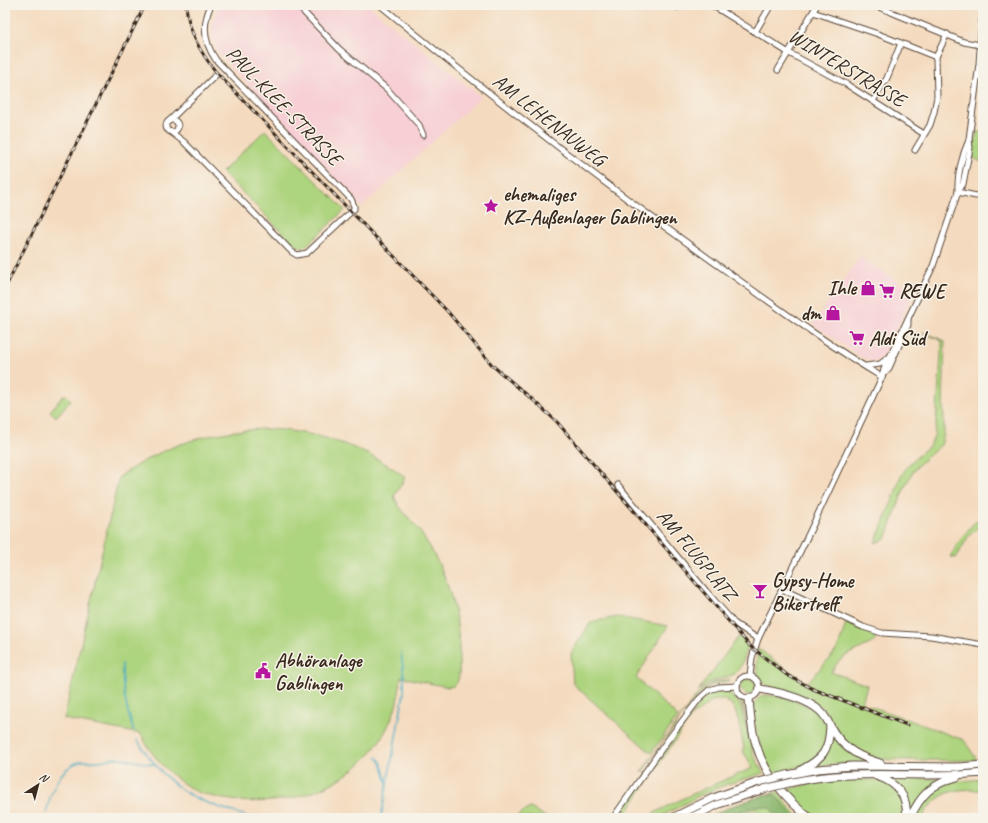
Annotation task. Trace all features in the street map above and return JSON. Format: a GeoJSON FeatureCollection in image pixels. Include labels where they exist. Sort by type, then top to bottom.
{"type":"FeatureCollection","features":[{"type":"Feature","properties":{"kind":"highway"},"geometry":{"type":"LineString","coordinates":[[760,689],[776,692],[810,704],[820,711],[837,738],[848,749],[859,756],[888,766]]}},
{"type":"Feature","properties":{"kind":"highway"},"geometry":{"type":"LineString","coordinates":[[748,698],[756,745],[766,767],[790,801],[810,818]]}},
{"type":"Feature","properties":{"kind":"highway"},"geometry":{"type":"LineString","coordinates":[[795,773],[821,757],[827,746],[830,725]]}},
{"type":"Feature","properties":{"kind":"highway"},"geometry":{"type":"LineString","coordinates":[[672,818],[713,798],[759,782],[795,773],[841,767],[959,767],[983,765]]}},
{"type":"Feature","properties":{"kind":"highway"},"geometry":{"type":"LineString","coordinates":[[910,818],[919,800],[930,789],[951,779],[983,773]]}},
{"type":"Feature","properties":{"kind":"highway"},"geometry":{"type":"LineString","coordinates":[[868,774],[886,780],[896,786],[905,802],[906,818]]}},
{"type":"Feature","properties":{"kind":"highway"},"geometry":{"type":"LineString","coordinates":[[690,818],[724,802],[764,789],[793,782],[837,775],[968,775]]}},
{"type":"Feature","properties":{"kind":"street","name":"PAUL-KLEE-STRASSE"},"geometry":{"type":"LineString","coordinates":[[184,142],[287,247],[297,255],[307,253],[352,212],[354,206],[351,199],[214,57],[208,47],[205,28],[208,11],[211,5]]}},
{"type":"Feature","properties":{"kind":"street"},"geometry":{"type":"LineString","coordinates":[[297,5],[339,49],[388,89],[419,124],[423,135]]}},
{"type":"Feature","properties":{"kind":"street","name":"AM LEHENAUWEG"},"geometry":{"type":"LineString","coordinates":[[380,5],[511,111],[606,184],[864,366],[883,375]]}},
{"type":"Feature","properties":{"kind":"street","name":"WINTERSTRASSE"},"geometry":{"type":"LineString","coordinates":[[712,5],[789,53],[846,84],[924,134]]}},
{"type":"Feature","properties":{"kind":"street"},"geometry":{"type":"LineString","coordinates":[[755,32],[771,5]]}},
{"type":"Feature","properties":{"kind":"street"},"geometry":{"type":"LineString","coordinates":[[778,70],[817,5]]}},
{"type":"Feature","properties":{"kind":"street"},"geometry":{"type":"LineString","coordinates":[[874,5],[964,42],[980,45]]}},
{"type":"Feature","properties":{"kind":"street"},"geometry":{"type":"LineString","coordinates":[[883,375],[884,368],[904,323],[908,319],[932,266],[958,192],[963,184],[970,148],[969,139],[981,64],[980,45],[983,6]]}},
{"type":"Feature","properties":{"kind":"street"},"geometry":{"type":"LineString","coordinates":[[813,12],[936,56]]}},
{"type":"Feature","properties":{"kind":"street"},"geometry":{"type":"LineString","coordinates":[[915,150],[930,125],[937,97],[936,56],[947,34]]}},
{"type":"Feature","properties":{"kind":"street"},"geometry":{"type":"LineString","coordinates":[[873,101],[887,78],[901,43]]}},
{"type":"Feature","properties":{"kind":"street"},"geometry":{"type":"LineString","coordinates":[[184,142],[167,128],[166,124],[216,75]]}},
{"type":"Feature","properties":{"kind":"street"},"geometry":{"type":"LineString","coordinates":[[184,106],[179,114],[178,126],[179,134],[184,142]]}},
{"type":"Feature","properties":{"kind":"street"},"geometry":{"type":"LineString","coordinates":[[169,121],[174,120],[178,126]]}},
{"type":"Feature","properties":{"kind":"street"},"geometry":{"type":"LineString","coordinates":[[171,132],[177,130],[178,126]]}},
{"type":"Feature","properties":{"kind":"street"},"geometry":{"type":"LineString","coordinates":[[958,192],[976,196],[983,194]]}},
{"type":"Feature","properties":{"kind":"street"},"geometry":{"type":"LineString","coordinates":[[750,676],[752,658],[758,639],[883,375],[892,362],[908,325],[908,319]]}},
{"type":"Feature","properties":{"kind":"street"},"geometry":{"type":"LineString","coordinates":[[864,366],[880,364],[890,356]]}},
{"type":"Feature","properties":{"kind":"street","name":"AM FLUGPLATZ"},"geometry":{"type":"LineString","coordinates":[[618,485],[734,623],[758,639]]}},
{"type":"Feature","properties":{"kind":"street"},"geometry":{"type":"LineString","coordinates":[[782,589],[863,628],[882,633],[931,636],[983,645]]}},
{"type":"Feature","properties":{"kind":"street"},"geometry":{"type":"LineString","coordinates":[[745,676],[750,676],[758,680],[760,689],[755,696],[748,698],[740,695],[737,690],[737,686],[740,679],[745,676]]}},
{"type":"Feature","properties":{"kind":"street"},"geometry":{"type":"LineString","coordinates":[[614,818],[667,741],[699,699],[710,690],[719,687],[737,686]]}},
{"type":"Feature","properties":{"kind":"shaded area"},"geometry":{"type":"Polygon","coordinates":[[[219,5],[368,5],[481,97],[362,207],[218,53],[213,40],[212,28],[213,20],[219,5]]]}},
{"type":"Feature","properties":{"kind":"shaded area"},"geometry":{"type":"Polygon","coordinates":[[[860,257],[914,292],[887,349],[878,360],[871,361],[861,357],[813,324],[860,257]]]}},
{"type":"Feature","properties":{"kind":"green space"},"geometry":{"type":"Polygon","coordinates":[[[265,130],[345,210],[306,246],[301,247],[295,245],[222,172],[265,130]]]}},
{"type":"Feature","properties":{"kind":"green space"},"geometry":{"type":"Polygon","coordinates":[[[977,131],[983,133],[983,163],[972,157],[977,131]]]}},
{"type":"Feature","properties":{"kind":"green space"},"geometry":{"type":"Polygon","coordinates":[[[922,332],[945,342],[943,406],[944,434],[941,445],[919,464],[911,475],[903,491],[886,539],[875,543],[900,478],[908,465],[930,445],[934,437],[942,341],[922,332]]]}},
{"type":"Feature","properties":{"kind":"green space"},"geometry":{"type":"Polygon","coordinates":[[[65,394],[71,400],[56,417],[50,411],[65,394]]]}},
{"type":"Feature","properties":{"kind":"green space"},"geometry":{"type":"Polygon","coordinates":[[[269,429],[306,434],[340,443],[373,457],[404,476],[404,480],[394,496],[402,511],[418,529],[430,547],[438,562],[450,592],[459,641],[459,673],[456,684],[448,687],[401,677],[394,712],[379,742],[357,766],[330,784],[299,796],[266,801],[232,800],[197,792],[188,787],[164,768],[151,752],[141,734],[64,719],[119,477],[153,456],[190,441],[229,432],[269,429]]]}},
{"type":"Feature","properties":{"kind":"green space"},"geometry":{"type":"Polygon","coordinates":[[[983,515],[983,522],[968,537],[956,558],[950,557],[965,534],[983,515]]]}},
{"type":"Feature","properties":{"kind":"green space"},"geometry":{"type":"Polygon","coordinates":[[[618,617],[668,626],[636,678],[678,717],[651,753],[573,684],[571,653],[591,622],[618,617]]]}},
{"type":"Feature","properties":{"kind":"green space"},"geometry":{"type":"Polygon","coordinates":[[[846,623],[876,635],[874,642],[847,655],[838,662],[831,672],[867,685],[862,703],[964,740],[977,760],[887,759],[862,753],[854,749],[843,739],[827,713],[817,704],[796,694],[766,685],[759,677],[756,663],[758,648],[807,683],[835,652],[839,645],[846,623]]]}},
{"type":"Feature","properties":{"kind":"green space"},"geometry":{"type":"Polygon","coordinates":[[[739,636],[749,645],[742,664],[735,674],[708,683],[697,692],[739,636]]]}},
{"type":"Feature","properties":{"kind":"green space"},"geometry":{"type":"Polygon","coordinates":[[[729,679],[729,681],[710,686],[701,693],[681,717],[703,689],[712,683],[729,679]]]}},
{"type":"Feature","properties":{"kind":"green space"},"geometry":{"type":"Polygon","coordinates":[[[746,679],[752,679],[756,685],[756,690],[751,695],[745,694],[741,689],[741,683],[746,679]]]}},
{"type":"Feature","properties":{"kind":"green space"},"geometry":{"type":"Polygon","coordinates":[[[720,690],[728,690],[728,692],[740,705],[753,754],[764,773],[725,785],[697,797],[658,818],[646,818],[685,797],[753,768],[743,751],[744,748],[734,708],[730,703],[722,699],[711,701],[697,713],[692,715],[623,818],[617,818],[662,753],[671,744],[673,738],[701,701],[709,694],[720,690]]]}},
{"type":"Feature","properties":{"kind":"green space"},"geometry":{"type":"Polygon","coordinates":[[[731,691],[735,693],[743,703],[748,727],[757,756],[751,740],[742,705],[731,691]]]}},
{"type":"Feature","properties":{"kind":"green space"},"geometry":{"type":"Polygon","coordinates":[[[765,695],[796,701],[817,712],[824,719],[827,728],[826,739],[819,756],[809,763],[773,773],[761,748],[755,729],[755,702],[761,696],[765,695]]]}},
{"type":"Feature","properties":{"kind":"green space"},"geometry":{"type":"Polygon","coordinates":[[[680,718],[677,725],[641,772],[680,718]]]}},
{"type":"Feature","properties":{"kind":"green space"},"geometry":{"type":"Polygon","coordinates":[[[832,735],[868,762],[813,766],[826,752],[830,745],[832,735]]]}},
{"type":"Feature","properties":{"kind":"green space"},"geometry":{"type":"Polygon","coordinates":[[[889,778],[943,779],[908,818],[909,808],[889,778]]]}},
{"type":"Feature","properties":{"kind":"green space"},"geometry":{"type":"Polygon","coordinates":[[[865,779],[885,782],[893,787],[899,794],[902,804],[903,818],[815,818],[798,804],[785,790],[810,784],[865,779]]]}},
{"type":"Feature","properties":{"kind":"green space"},"geometry":{"type":"Polygon","coordinates":[[[983,779],[983,791],[964,790],[947,793],[940,797],[927,809],[922,818],[913,818],[925,796],[949,782],[983,779]]]}},
{"type":"Feature","properties":{"kind":"green space"},"geometry":{"type":"Polygon","coordinates":[[[778,792],[800,818],[796,818],[775,795],[764,795],[778,792]]]}},
{"type":"Feature","properties":{"kind":"green space"},"geometry":{"type":"Polygon","coordinates":[[[764,795],[775,795],[796,818],[780,818],[768,807],[756,806],[741,811],[728,818],[706,818],[732,806],[764,795]]]}},
{"type":"Feature","properties":{"kind":"green space"},"geometry":{"type":"Polygon","coordinates":[[[756,806],[768,807],[780,818],[770,818],[757,810],[751,810],[731,818],[746,809],[756,806]]]}},
{"type":"Feature","properties":{"kind":"green space"},"geometry":{"type":"Polygon","coordinates":[[[530,808],[548,818],[513,818],[530,808]]]}},
{"type":"Feature","properties":{"kind":"waterway"},"geometry":{"type":"LineString","coordinates":[[381,818],[404,693],[404,676],[401,652]]}},
{"type":"Feature","properties":{"kind":"waterway"},"geometry":{"type":"LineString","coordinates":[[122,664],[125,699],[134,732]]}},
{"type":"Feature","properties":{"kind":"waterway"},"geometry":{"type":"LineString","coordinates":[[137,740],[164,775],[185,792],[209,804],[252,818]]}},
{"type":"Feature","properties":{"kind":"waterway"},"geometry":{"type":"LineString","coordinates":[[377,757],[381,762],[387,783]]}},
{"type":"Feature","properties":{"kind":"waterway"},"geometry":{"type":"LineString","coordinates":[[46,813],[53,789],[61,775],[73,764],[81,761],[100,761],[115,758],[155,764]]}},
{"type":"Feature","properties":{"kind":"railway"},"geometry":{"type":"LineString","coordinates":[[5,288],[145,5]]}},
{"type":"Feature","properties":{"kind":"railway"},"geometry":{"type":"LineString","coordinates":[[186,5],[189,24],[196,41],[217,73],[448,312],[493,366],[557,422],[750,646],[787,675],[813,689],[907,725]]}},
{"type":"Feature","properties":{"kind":"place","name":"ehemaliges KZ-Außenlager Gablingen"},"geometry":{"type":"Point","coordinates":[491,206]}},
{"type":"Feature","properties":{"kind":"place","name":"Ihle"},"geometry":{"type":"Point","coordinates":[868,288]}},
{"type":"Feature","properties":{"kind":"place","name":"REWE"},"geometry":{"type":"Point","coordinates":[887,291]}},
{"type":"Feature","properties":{"kind":"place","name":"dm"},"geometry":{"type":"Point","coordinates":[833,313]}},
{"type":"Feature","properties":{"kind":"place","name":"Aldi Süd"},"geometry":{"type":"Point","coordinates":[857,338]}},
{"type":"Feature","properties":{"kind":"place","name":"Gypsy-Home Bikertreff"},"geometry":{"type":"Point","coordinates":[760,591]}},
{"type":"Feature","properties":{"kind":"place","name":"Abhöranlage Gablingen"},"geometry":{"type":"Point","coordinates":[263,671]}}]}
